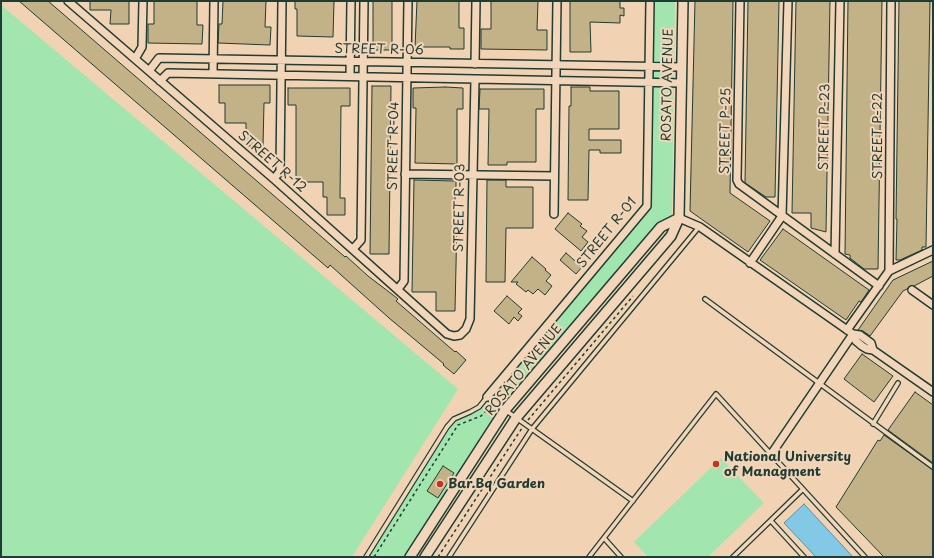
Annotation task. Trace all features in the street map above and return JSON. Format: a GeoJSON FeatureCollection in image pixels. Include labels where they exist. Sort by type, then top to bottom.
{"type":"FeatureCollection","features":[{"type":"Feature","properties":{"kind":"street","name":"STREET R-12"},"geometry":{"type":"LineString","coordinates":[[68,1],[274,179],[447,334],[454,336],[460,335]]}},
{"type":"Feature","properties":{"kind":"street"},"geometry":{"type":"LineString","coordinates":[[135,58],[142,48],[143,1]]}},
{"type":"Feature","properties":{"kind":"street"},"geometry":{"type":"LineString","coordinates":[[212,74],[214,1]]}},
{"type":"Feature","properties":{"kind":"street"},"geometry":{"type":"LineString","coordinates":[[274,179],[280,171],[282,1]]}},
{"type":"Feature","properties":{"kind":"street"},"geometry":{"type":"LineString","coordinates":[[350,76],[351,1]]}},
{"type":"Feature","properties":{"kind":"street"},"geometry":{"type":"LineString","coordinates":[[353,249],[361,240],[364,1]]}},
{"type":"Feature","properties":{"kind":"street","name":"STREET R-04"},"geometry":{"type":"LineString","coordinates":[[398,289],[404,281],[408,1]]}},
{"type":"Feature","properties":{"kind":"street"},"geometry":{"type":"LineString","coordinates":[[475,64],[476,1]]}},
{"type":"Feature","properties":{"kind":"street"},"geometry":{"type":"LineString","coordinates":[[554,214],[557,1]]}},
{"type":"Feature","properties":{"kind":"street","name":"STREET R-01"},"geometry":{"type":"LineString","coordinates":[[487,397],[647,206],[650,1]]}},
{"type":"Feature","properties":{"kind":"street","name":"ROSATO AVENUE"},"geometry":{"type":"LineString","coordinates":[[426,557],[516,418],[671,236],[679,218],[683,1]]}},
{"type":"Feature","properties":{"kind":"street","name":"STREET P-25"},"geometry":{"type":"LineString","coordinates":[[740,1],[737,180],[742,187],[879,286]]}},
{"type":"Feature","properties":{"kind":"street"},"geometry":{"type":"LineString","coordinates":[[750,263],[782,216],[788,1]]}},
{"type":"Feature","properties":{"kind":"street","name":"STREET P-23"},"geometry":{"type":"LineString","coordinates":[[835,254],[840,1]]}},
{"type":"Feature","properties":{"kind":"street","name":"STREET P-22"},"geometry":{"type":"LineString","coordinates":[[889,271],[890,1]]}},
{"type":"Feature","properties":{"kind":"street","name":"STREET R-06"},"geometry":{"type":"LineString","coordinates":[[149,71],[159,58],[682,67]]}},
{"type":"Feature","properties":{"kind":"street","name":"STREET R-06"},"geometry":{"type":"LineString","coordinates":[[160,81],[168,73],[681,83]]}},
{"type":"Feature","properties":{"kind":"street","name":"STREET R-03"},"geometry":{"type":"LineString","coordinates":[[460,335],[466,329],[470,319],[475,79]]}},
{"type":"Feature","properties":{"kind":"street"},"geometry":{"type":"LineString","coordinates":[[405,174],[554,176]]}},
{"type":"Feature","properties":{"kind":"street"},"geometry":{"type":"LineString","coordinates":[[679,218],[700,227],[850,332],[860,335],[866,339],[870,343],[873,350]]}},
{"type":"Feature","properties":{"kind":"street","name":"ROSATO AVENUE"},"geometry":{"type":"LineString","coordinates":[[410,557],[505,410],[661,227],[679,218]]}},
{"type":"Feature","properties":{"kind":"street"},"geometry":{"type":"LineString","coordinates":[[772,453],[820,384],[850,332],[889,271],[933,250]]}},
{"type":"Feature","properties":{"kind":"street"},"geometry":{"type":"LineString","coordinates":[[912,290],[933,305]]}},
{"type":"Feature","properties":{"kind":"street"},"geometry":{"type":"LineString","coordinates":[[850,332],[856,341],[862,346],[873,350],[933,392]]}},
{"type":"Feature","properties":{"kind":"lane"},"geometry":{"type":"LineString","coordinates":[[449,557],[532,429],[700,227]]}},
{"type":"Feature","properties":{"kind":"lane"},"geometry":{"type":"LineString","coordinates":[[704,299],[933,467]]}},
{"type":"Feature","properties":{"kind":"lane"},"geometry":{"type":"LineString","coordinates":[[873,424],[898,383]]}},
{"type":"Feature","properties":{"kind":"lane"},"geometry":{"type":"LineString","coordinates":[[589,557],[716,394],[772,453],[865,557]]}},
{"type":"Feature","properties":{"kind":"lane"},"geometry":{"type":"LineString","coordinates":[[366,557],[446,427],[454,418],[479,407],[487,397],[633,501]]}},
{"type":"Feature","properties":{"kind":"lane"},"geometry":{"type":"LineString","coordinates":[[733,557],[803,489]]}},
{"type":"Feature","properties":{"kind":"lane"},"geometry":{"type":"LineString","coordinates":[[770,521],[804,557]]}},
{"type":"Feature","properties":{"kind":"lane"},"geometry":{"type":"LineString","coordinates":[[604,538],[621,557]]}},
{"type":"Feature","properties":{"kind":"path"},"geometry":{"type":"LineString","coordinates":[[374,557],[458,425],[481,416],[489,408],[496,411]]}},
{"type":"Feature","properties":{"kind":"green space"},"geometry":{"type":"Polygon","coordinates":[[[650,1],[675,1],[672,214],[505,410],[410,557],[366,557],[454,419],[479,407],[647,206],[650,1]]]}},
{"type":"Feature","properties":{"kind":"green space"},"geometry":{"type":"Polygon","coordinates":[[[1,5],[458,389],[352,557],[1,557],[1,5]]]}},
{"type":"Feature","properties":{"kind":"green space"},"geometry":{"type":"Polygon","coordinates":[[[721,458],[764,503],[708,557],[648,557],[634,542],[721,458]]]}},
{"type":"Feature","properties":{"kind":"water"},"geometry":{"type":"Polygon","coordinates":[[[804,504],[853,557],[816,557],[784,523],[804,504]]]}},
{"type":"Feature","properties":{"kind":"building"},"geometry":{"type":"Polygon","coordinates":[[[19,1],[48,1],[345,257],[346,256],[368,276],[398,299],[396,301],[466,360],[454,374],[330,265],[328,268],[19,1]]]}},
{"type":"Feature","properties":{"kind":"building"},"geometry":{"type":"Polygon","coordinates":[[[90,1],[129,1],[129,24],[110,24],[111,10],[90,10],[90,1]]]}},
{"type":"Feature","properties":{"kind":"building"},"geometry":{"type":"Polygon","coordinates":[[[154,1],[197,1],[197,25],[203,25],[202,44],[148,43],[148,24],[154,24],[154,1]]]}},
{"type":"Feature","properties":{"kind":"building"},"geometry":{"type":"Polygon","coordinates":[[[223,1],[266,1],[265,27],[271,27],[270,45],[218,43],[219,24],[222,24],[223,1]]]}},
{"type":"Feature","properties":{"kind":"building"},"geometry":{"type":"Polygon","coordinates":[[[295,1],[334,1],[333,37],[297,36],[297,9],[295,9],[295,1]]]}},
{"type":"Feature","properties":{"kind":"building"},"geometry":{"type":"Polygon","coordinates":[[[373,1],[392,1],[392,50],[373,50],[373,1]]]}},
{"type":"Feature","properties":{"kind":"building"},"geometry":{"type":"Polygon","coordinates":[[[417,1],[459,1],[459,28],[464,28],[464,49],[450,49],[450,47],[415,47],[417,1]]]}},
{"type":"Feature","properties":{"kind":"building"},"geometry":{"type":"Polygon","coordinates":[[[491,1],[538,1],[537,30],[547,30],[547,50],[481,49],[481,29],[491,29],[491,1]]]}},
{"type":"Feature","properties":{"kind":"building"},"geometry":{"type":"Polygon","coordinates":[[[570,1],[620,1],[620,8],[624,8],[624,16],[620,15],[620,23],[590,22],[591,52],[570,52],[570,1]]]}},
{"type":"Feature","properties":{"kind":"building"},"geometry":{"type":"Polygon","coordinates":[[[695,1],[733,1],[730,193],[770,221],[748,252],[690,211],[695,1]]]}},
{"type":"Feature","properties":{"kind":"building"},"geometry":{"type":"Polygon","coordinates":[[[748,1],[779,1],[775,197],[766,197],[745,183],[748,1]]]}},
{"type":"Feature","properties":{"kind":"building"},"geometry":{"type":"Polygon","coordinates":[[[796,1],[830,1],[826,232],[811,228],[811,213],[792,213],[796,1]]]}},
{"type":"Feature","properties":{"kind":"building"},"geometry":{"type":"Polygon","coordinates":[[[848,1],[882,1],[878,269],[864,269],[850,258],[850,255],[845,254],[848,1]]]}},
{"type":"Feature","properties":{"kind":"building"},"geometry":{"type":"Polygon","coordinates":[[[899,1],[930,1],[926,247],[922,247],[922,250],[900,260],[896,260],[897,219],[899,1]]]}},
{"type":"Feature","properties":{"kind":"building"},"geometry":{"type":"Polygon","coordinates":[[[219,85],[270,85],[270,103],[264,103],[263,146],[246,146],[246,123],[225,123],[225,103],[219,103],[219,85]]]}},
{"type":"Feature","properties":{"kind":"building"},"geometry":{"type":"Polygon","coordinates":[[[372,86],[391,86],[389,254],[370,254],[372,86]]]}},
{"type":"Feature","properties":{"kind":"building"},"geometry":{"type":"Polygon","coordinates":[[[571,87],[590,87],[590,91],[619,91],[619,129],[589,129],[589,140],[621,140],[621,153],[600,153],[600,150],[589,150],[588,200],[568,200],[569,106],[571,106],[571,87]]]}},
{"type":"Feature","properties":{"kind":"building"},"geometry":{"type":"Polygon","coordinates":[[[288,88],[350,88],[350,106],[341,106],[340,198],[345,198],[345,215],[327,215],[327,197],[323,197],[323,182],[296,182],[296,105],[288,105],[288,88]]]}},
{"type":"Feature","properties":{"kind":"building"},"geometry":{"type":"Polygon","coordinates":[[[413,88],[463,88],[463,109],[457,109],[457,164],[415,163],[416,108],[413,108],[413,88]]]}},
{"type":"Feature","properties":{"kind":"building"},"geometry":{"type":"Polygon","coordinates":[[[480,89],[544,89],[544,109],[536,109],[536,162],[507,162],[507,165],[488,165],[489,109],[479,109],[480,89]]]}},
{"type":"Feature","properties":{"kind":"building"},"geometry":{"type":"Polygon","coordinates":[[[414,180],[456,181],[455,219],[457,219],[455,311],[436,311],[436,292],[412,292],[414,180]]]}},
{"type":"Feature","properties":{"kind":"building"},"geometry":{"type":"Polygon","coordinates":[[[487,180],[506,180],[506,187],[533,187],[533,228],[506,228],[505,282],[486,282],[487,180]]]}},
{"type":"Feature","properties":{"kind":"building"},"geometry":{"type":"Polygon","coordinates":[[[568,213],[582,224],[580,226],[587,231],[582,237],[588,242],[581,251],[555,229],[568,213]]]}},
{"type":"Feature","properties":{"kind":"building"},"geometry":{"type":"Polygon","coordinates":[[[783,229],[869,290],[861,302],[859,301],[846,320],[760,260],[783,229]]]}},
{"type":"Feature","properties":{"kind":"building"},"geometry":{"type":"Polygon","coordinates":[[[566,253],[582,267],[576,274],[560,260],[566,253]]]}},
{"type":"Feature","properties":{"kind":"building"},"geometry":{"type":"Polygon","coordinates":[[[532,257],[551,275],[546,281],[552,286],[545,295],[538,289],[533,294],[528,290],[526,292],[516,284],[518,282],[511,282],[532,257]]]}},
{"type":"Feature","properties":{"kind":"building"},"geometry":{"type":"Polygon","coordinates":[[[933,261],[933,276],[914,286],[910,286],[903,291],[870,336],[863,331],[858,330],[893,280],[933,261]]]}},
{"type":"Feature","properties":{"kind":"building"},"geometry":{"type":"Polygon","coordinates":[[[507,296],[522,309],[518,313],[522,316],[518,321],[514,317],[509,324],[494,311],[507,296]]]}},
{"type":"Feature","properties":{"kind":"building"},"geometry":{"type":"Polygon","coordinates":[[[862,354],[893,376],[874,402],[844,379],[862,354]]]}},
{"type":"Feature","properties":{"kind":"building"},"geometry":{"type":"Polygon","coordinates":[[[915,392],[933,405],[933,463],[888,430],[915,392]]]}},
{"type":"Feature","properties":{"kind":"building"},"geometry":{"type":"Polygon","coordinates":[[[884,435],[933,470],[933,557],[884,557],[836,507],[878,440],[880,441],[884,435]]]}},
{"type":"Feature","properties":{"kind":"building"},"geometry":{"type":"Polygon","coordinates":[[[443,466],[454,473],[438,498],[427,491],[443,466]]]}},
{"type":"Feature","properties":{"kind":"place","name":"National University of Managment"},"geometry":{"type":"Point","coordinates":[716,464]}},
{"type":"Feature","properties":{"kind":"place","name":"Bar.Bq Garden"},"geometry":{"type":"Point","coordinates":[440,484]}}]}
